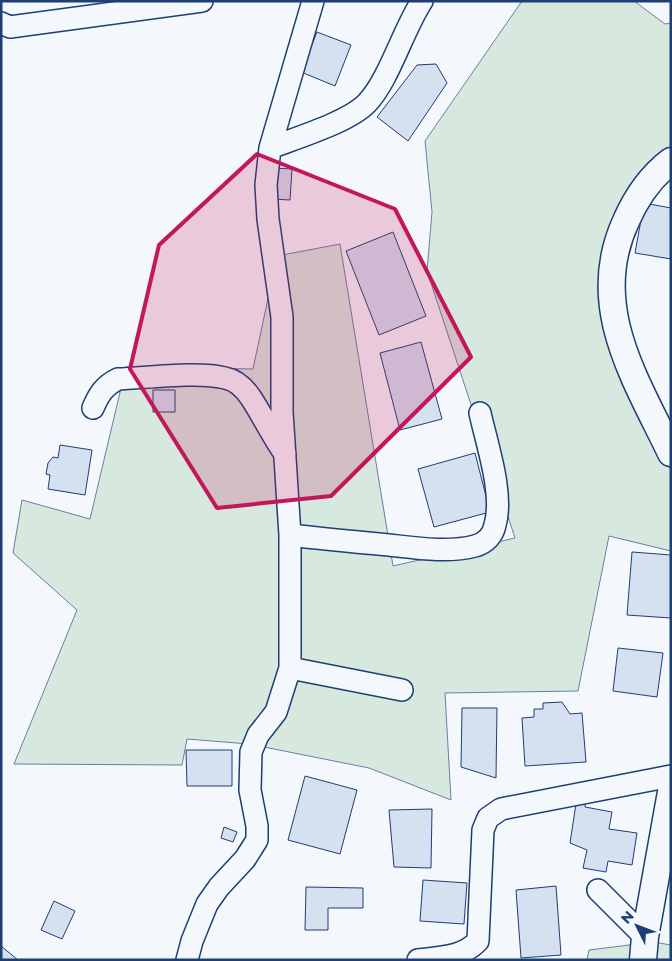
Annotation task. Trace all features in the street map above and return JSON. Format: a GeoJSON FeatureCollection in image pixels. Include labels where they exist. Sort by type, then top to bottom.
{"type":"FeatureCollection","features":[{"type":"Feature","properties":{"kind":"main road"},"geometry":{"type":"LineString","coordinates":[[671,161],[662,168],[636,200],[619,236],[611,276],[612,316],[624,355],[671,453]]}},
{"type":"Feature","properties":{"kind":"main road"},"geometry":{"type":"LineString","coordinates":[[644,949],[669,804]]}},
{"type":"Feature","properties":{"kind":"street"},"geometry":{"type":"LineString","coordinates":[[1,24],[10,27],[202,1]]}},
{"type":"Feature","properties":{"kind":"street"},"geometry":{"type":"LineString","coordinates":[[187,960],[192,941],[207,904],[219,886],[244,859],[256,840],[257,826],[250,790],[251,752],[258,735],[276,712],[290,668],[290,535],[282,412],[282,318],[268,219],[266,185],[270,148],[313,1]]}},
{"type":"Feature","properties":{"kind":"street"},"geometry":{"type":"LineString","coordinates":[[270,148],[353,115],[367,103],[378,88],[422,1]]}},
{"type":"Feature","properties":{"kind":"street"},"geometry":{"type":"LineString","coordinates":[[93,408],[101,392],[108,384],[118,379],[210,375],[226,378],[239,384],[251,398],[264,424],[286,456]]}},
{"type":"Feature","properties":{"kind":"street"},"geometry":{"type":"LineString","coordinates":[[290,535],[418,548],[457,549],[477,546],[490,538],[495,525],[497,506],[495,485],[480,413]]}},
{"type":"Feature","properties":{"kind":"street"},"geometry":{"type":"LineString","coordinates":[[290,668],[402,690]]}},
{"type":"Feature","properties":{"kind":"street"},"geometry":{"type":"LineString","coordinates":[[418,960],[458,955],[469,951],[478,941],[483,830],[488,818],[501,809],[671,776]]}},
{"type":"Feature","properties":{"kind":"street"},"geometry":{"type":"LineString","coordinates":[[598,890],[644,949]]}},
{"type":"Feature","properties":{"kind":"highlighted area"},"geometry":{"type":"Polygon","coordinates":[[[257,154],[395,209],[471,357],[331,496],[217,508],[130,369],[159,245],[257,154]]]}},
{"type":"Feature","properties":{"kind":"shaded area"},"geometry":{"type":"Polygon","coordinates":[[[522,1],[634,1],[665,24],[671,23],[671,157],[607,266],[671,454],[671,551],[609,536],[578,691],[445,693],[451,800],[369,768],[249,744],[187,739],[182,765],[14,764],[77,610],[13,553],[22,500],[90,519],[126,367],[253,369],[277,256],[340,244],[393,566],[515,538],[427,271],[432,212],[425,141],[522,1]]]}},
{"type":"Feature","properties":{"kind":"shaded area"},"geometry":{"type":"Polygon","coordinates":[[[653,942],[671,945],[671,960],[587,960],[589,950],[653,942]]]}},
{"type":"Feature","properties":{"kind":"building"},"geometry":{"type":"Polygon","coordinates":[[[317,32],[351,45],[335,86],[301,72],[317,32]]]}},
{"type":"Feature","properties":{"kind":"building"},"geometry":{"type":"Polygon","coordinates":[[[436,64],[447,83],[408,141],[377,117],[417,65],[436,64]]]}},
{"type":"Feature","properties":{"kind":"building"},"geometry":{"type":"Polygon","coordinates":[[[274,168],[292,169],[290,200],[272,199],[274,168]]]}},
{"type":"Feature","properties":{"kind":"building"},"geometry":{"type":"Polygon","coordinates":[[[644,203],[671,208],[671,259],[635,253],[644,203]]]}},
{"type":"Feature","properties":{"kind":"building"},"geometry":{"type":"Polygon","coordinates":[[[393,232],[426,316],[379,335],[346,251],[393,232]]]}},
{"type":"Feature","properties":{"kind":"building"},"geometry":{"type":"Polygon","coordinates":[[[421,342],[442,419],[400,430],[380,353],[421,342]]]}},
{"type":"Feature","properties":{"kind":"building"},"geometry":{"type":"Polygon","coordinates":[[[153,390],[175,390],[175,412],[153,412],[153,390]]]}},
{"type":"Feature","properties":{"kind":"building"},"geometry":{"type":"Polygon","coordinates":[[[60,445],[92,450],[85,495],[48,489],[50,475],[46,474],[48,463],[53,457],[58,458],[60,445]]]}},
{"type":"Feature","properties":{"kind":"building"},"geometry":{"type":"Polygon","coordinates":[[[475,453],[490,512],[434,527],[418,469],[475,453]]]}},
{"type":"Feature","properties":{"kind":"building"},"geometry":{"type":"Polygon","coordinates":[[[632,552],[671,555],[671,618],[627,615],[632,552]]]}},
{"type":"Feature","properties":{"kind":"building"},"geometry":{"type":"Polygon","coordinates":[[[618,648],[663,653],[657,697],[613,691],[618,648]]]}},
{"type":"Feature","properties":{"kind":"building"},"geometry":{"type":"Polygon","coordinates":[[[562,702],[570,714],[582,713],[586,762],[525,766],[522,718],[534,717],[534,709],[543,709],[543,703],[562,702]]]}},
{"type":"Feature","properties":{"kind":"building"},"geometry":{"type":"Polygon","coordinates":[[[462,708],[497,708],[496,778],[461,767],[462,708]]]}},
{"type":"Feature","properties":{"kind":"building"},"geometry":{"type":"Polygon","coordinates":[[[186,750],[232,750],[232,786],[187,786],[186,750]]]}},
{"type":"Feature","properties":{"kind":"building"},"geometry":{"type":"Polygon","coordinates":[[[305,776],[357,790],[340,854],[288,840],[305,776]]]}},
{"type":"Feature","properties":{"kind":"building"},"geometry":{"type":"Polygon","coordinates":[[[577,797],[586,798],[585,807],[612,812],[609,829],[637,833],[632,865],[608,861],[606,872],[583,868],[587,850],[570,843],[577,797]]]}},
{"type":"Feature","properties":{"kind":"building"},"geometry":{"type":"Polygon","coordinates":[[[432,809],[431,868],[394,867],[389,810],[432,809]]]}},
{"type":"Feature","properties":{"kind":"building"},"geometry":{"type":"Polygon","coordinates":[[[224,827],[237,832],[233,842],[221,838],[224,827]]]}},
{"type":"Feature","properties":{"kind":"building"},"geometry":{"type":"Polygon","coordinates":[[[423,880],[467,883],[464,924],[420,921],[423,880]]]}},
{"type":"Feature","properties":{"kind":"building"},"geometry":{"type":"Polygon","coordinates":[[[556,886],[561,955],[521,958],[516,890],[556,886]]]}},
{"type":"Feature","properties":{"kind":"building"},"geometry":{"type":"Polygon","coordinates":[[[306,887],[363,888],[363,908],[328,908],[328,930],[305,930],[306,887]]]}},
{"type":"Feature","properties":{"kind":"building"},"geometry":{"type":"Polygon","coordinates":[[[54,901],[75,911],[62,939],[41,930],[54,901]]]}},
{"type":"Feature","properties":{"kind":"building"},"geometry":{"type":"Polygon","coordinates":[[[1,946],[18,960],[1,960],[1,946]]]}}]}
